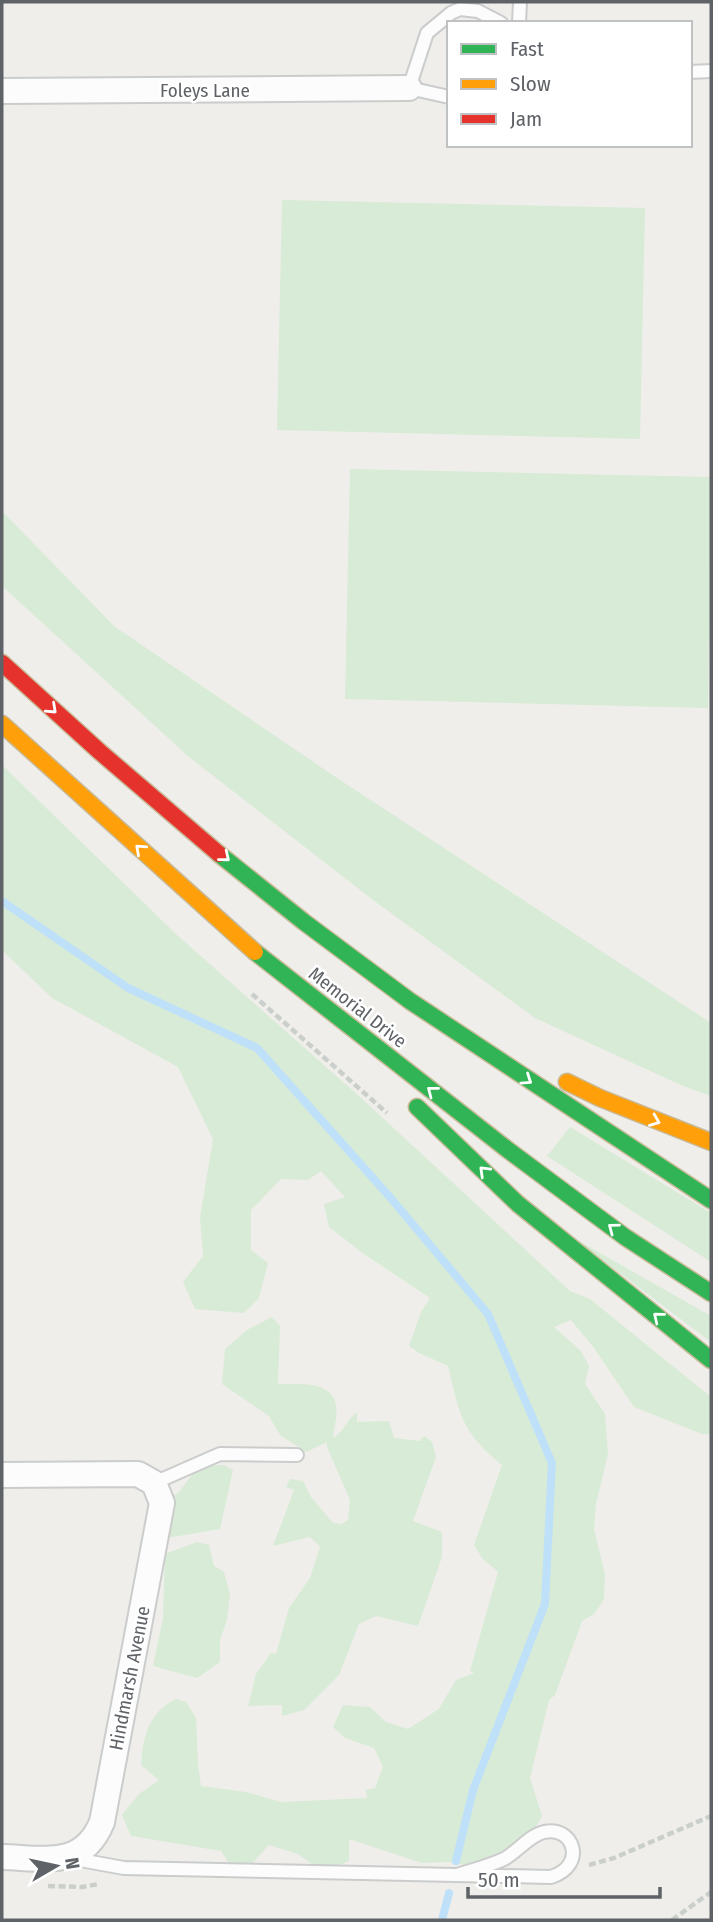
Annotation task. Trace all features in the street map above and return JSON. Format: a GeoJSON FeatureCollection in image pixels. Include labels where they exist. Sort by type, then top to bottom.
{"type":"FeatureCollection","features":[{"type":"Feature","properties":{"kind":"highway","name":"Memorial Drive"},"geometry":{"type":"LineString","coordinates":[[2,663],[71,727],[178,819],[315,930],[410,1000],[540,1089],[711,1199]]}},
{"type":"Feature","properties":{"kind":"highway","name":"Memorial Drive"},"geometry":{"type":"LineString","coordinates":[[2,724],[264,960],[508,1150],[625,1237],[711,1293]]}},
{"type":"Feature","properties":{"kind":"highway"},"geometry":{"type":"LineString","coordinates":[[264,960],[371,1063]]}},
{"type":"Feature","properties":{"kind":"highway"},"geometry":{"type":"LineString","coordinates":[[410,1000],[600,1098],[711,1142]]}},
{"type":"Feature","properties":{"kind":"highway"},"geometry":{"type":"LineString","coordinates":[[410,1101],[518,1203],[711,1360]]}},
{"type":"Feature","properties":{"kind":"street","name":"Foleys Lane"},"geometry":{"type":"LineString","coordinates":[[2,91],[409,88]]}},
{"type":"Feature","properties":{"kind":"street"},"geometry":{"type":"LineString","coordinates":[[2,1475],[138,1474],[155,1483]]}},
{"type":"Feature","properties":{"kind":"street","name":"Hindmarsh Avenue"},"geometry":{"type":"LineString","coordinates":[[66,1858],[81,1852],[92,1843],[102,1822],[162,1503],[155,1483]]}},
{"type":"Feature","properties":{"kind":"street"},"geometry":{"type":"LineString","coordinates":[[2,1857],[66,1858]]}},
{"type":"Feature","properties":{"kind":"lane"},"geometry":{"type":"LineString","coordinates":[[447,97],[409,88],[427,33],[444,18],[460,9],[485,2]]}},
{"type":"Feature","properties":{"kind":"lane"},"geometry":{"type":"LineString","coordinates":[[519,21],[520,2]]}},
{"type":"Feature","properties":{"kind":"lane"},"geometry":{"type":"LineString","coordinates":[[460,9],[478,11],[497,21]]}},
{"type":"Feature","properties":{"kind":"lane"},"geometry":{"type":"LineString","coordinates":[[692,72],[711,71]]}},
{"type":"Feature","properties":{"kind":"lane"},"geometry":{"type":"LineString","coordinates":[[155,1483],[220,1454],[297,1455]]}},
{"type":"Feature","properties":{"kind":"lane"},"geometry":{"type":"LineString","coordinates":[[66,1858],[124,1868],[551,1877],[564,1872],[572,1861],[573,1849],[567,1838],[557,1832],[547,1831],[503,1859],[457,1875]]}},
{"type":"Feature","properties":{"kind":"path"},"geometry":{"type":"LineString","coordinates":[[251,993],[387,1113]]}},
{"type":"Feature","properties":{"kind":"path"},"geometry":{"type":"LineString","coordinates":[[572,1861],[591,1865],[614,1858],[711,1816]]}},
{"type":"Feature","properties":{"kind":"path"},"geometry":{"type":"LineString","coordinates":[[672,1920],[711,1892]]}},
{"type":"Feature","properties":{"kind":"green space"},"geometry":{"type":"Polygon","coordinates":[[[282,200],[645,208],[640,439],[277,430],[282,200]]]}},
{"type":"Feature","properties":{"kind":"green space"},"geometry":{"type":"Polygon","coordinates":[[[350,469],[711,477],[708,708],[345,699],[350,469]]]}},
{"type":"Feature","properties":{"kind":"green space"},"geometry":{"type":"Polygon","coordinates":[[[2,511],[114,626],[337,778],[711,1023],[711,1096],[683,1086],[535,1018],[373,900],[189,757],[2,586],[2,511]]]}},
{"type":"Feature","properties":{"kind":"green space"},"geometry":{"type":"Polygon","coordinates":[[[2,765],[177,935],[360,1097],[570,1291],[590,1299],[711,1397],[711,1434],[702,1434],[634,1407],[594,1348],[571,1320],[554,1327],[581,1351],[589,1366],[585,1384],[605,1414],[608,1454],[596,1504],[594,1529],[605,1575],[604,1599],[594,1614],[582,1621],[555,1695],[549,1700],[530,1778],[542,1816],[517,1860],[472,1866],[448,1862],[422,1863],[349,1839],[349,1861],[323,1872],[298,1854],[269,1845],[246,1870],[228,1862],[221,1851],[131,1836],[122,1815],[139,1794],[159,1780],[141,1765],[146,1735],[159,1711],[176,1699],[186,1702],[196,1718],[201,1786],[246,1792],[281,1802],[367,1798],[366,1790],[375,1788],[383,1767],[374,1748],[345,1738],[333,1727],[343,1705],[370,1707],[386,1722],[408,1729],[439,1709],[456,1680],[474,1673],[470,1671],[498,1572],[482,1558],[474,1545],[502,1465],[478,1442],[464,1422],[448,1366],[409,1346],[421,1312],[430,1298],[329,1227],[324,1204],[345,1197],[321,1171],[308,1180],[281,1179],[251,1210],[251,1250],[268,1263],[259,1298],[244,1313],[195,1309],[183,1282],[203,1256],[200,1217],[213,1139],[178,1067],[52,998],[2,950],[2,765]]]}},
{"type":"Feature","properties":{"kind":"green space"},"geometry":{"type":"Polygon","coordinates":[[[570,1127],[711,1213],[711,1262],[547,1156],[570,1127]]]}},
{"type":"Feature","properties":{"kind":"green space"},"geometry":{"type":"Polygon","coordinates":[[[572,1237],[711,1316],[711,1342],[572,1237]]]}},
{"type":"Feature","properties":{"kind":"green space"},"geometry":{"type":"Polygon","coordinates":[[[272,1317],[280,1326],[278,1384],[312,1385],[327,1391],[336,1405],[333,1438],[357,1412],[357,1422],[389,1421],[394,1438],[420,1441],[424,1436],[432,1442],[436,1457],[413,1521],[442,1532],[442,1557],[418,1626],[376,1616],[359,1624],[339,1675],[304,1710],[282,1716],[282,1705],[248,1706],[256,1674],[271,1653],[276,1654],[289,1608],[310,1578],[320,1547],[310,1537],[273,1546],[294,1490],[286,1487],[290,1479],[303,1481],[311,1497],[333,1523],[341,1524],[348,1520],[350,1500],[327,1442],[306,1452],[280,1435],[269,1416],[222,1384],[225,1349],[247,1330],[272,1317]]]}},
{"type":"Feature","properties":{"kind":"green space"},"geometry":{"type":"Polygon","coordinates":[[[224,1465],[233,1470],[220,1529],[167,1538],[162,1503],[178,1493],[199,1466],[224,1465]]]}},
{"type":"Feature","properties":{"kind":"green space"},"geometry":{"type":"Polygon","coordinates":[[[197,1542],[209,1545],[214,1566],[224,1572],[230,1594],[227,1620],[220,1640],[220,1662],[197,1678],[153,1666],[163,1618],[165,1554],[197,1542]]]}},
{"type":"Feature","properties":{"kind":"waterway"},"geometry":{"type":"LineString","coordinates":[[2,901],[128,988],[257,1048],[389,1196],[488,1314],[552,1463],[545,1604],[473,1790],[456,1861]]}},
{"type":"Feature","properties":{"kind":"waterway"},"geometry":{"type":"LineString","coordinates":[[442,1920],[449,1893]]}},
{"type":"Feature","properties":{"kind":"traffic: fast"},"geometry":{"type":"LineString","coordinates":[[219,854],[410,1001],[711,1200]]}},
{"type":"Feature","properties":{"kind":"traffic: fast"},"geometry":{"type":"LineString","coordinates":[[255,952],[508,1150],[625,1237],[711,1293]]}},
{"type":"Feature","properties":{"kind":"traffic: fast"},"geometry":{"type":"LineString","coordinates":[[417,1107],[518,1204],[711,1360]]}},
{"type":"Feature","properties":{"kind":"traffic: slow"},"geometry":{"type":"LineString","coordinates":[[2,724],[255,952]]}},
{"type":"Feature","properties":{"kind":"traffic: slow"},"geometry":{"type":"LineString","coordinates":[[567,1082],[711,1142]]}},
{"type":"Feature","properties":{"kind":"traffic: jam"},"geometry":{"type":"LineString","coordinates":[[2,663],[219,854]]}}]}
